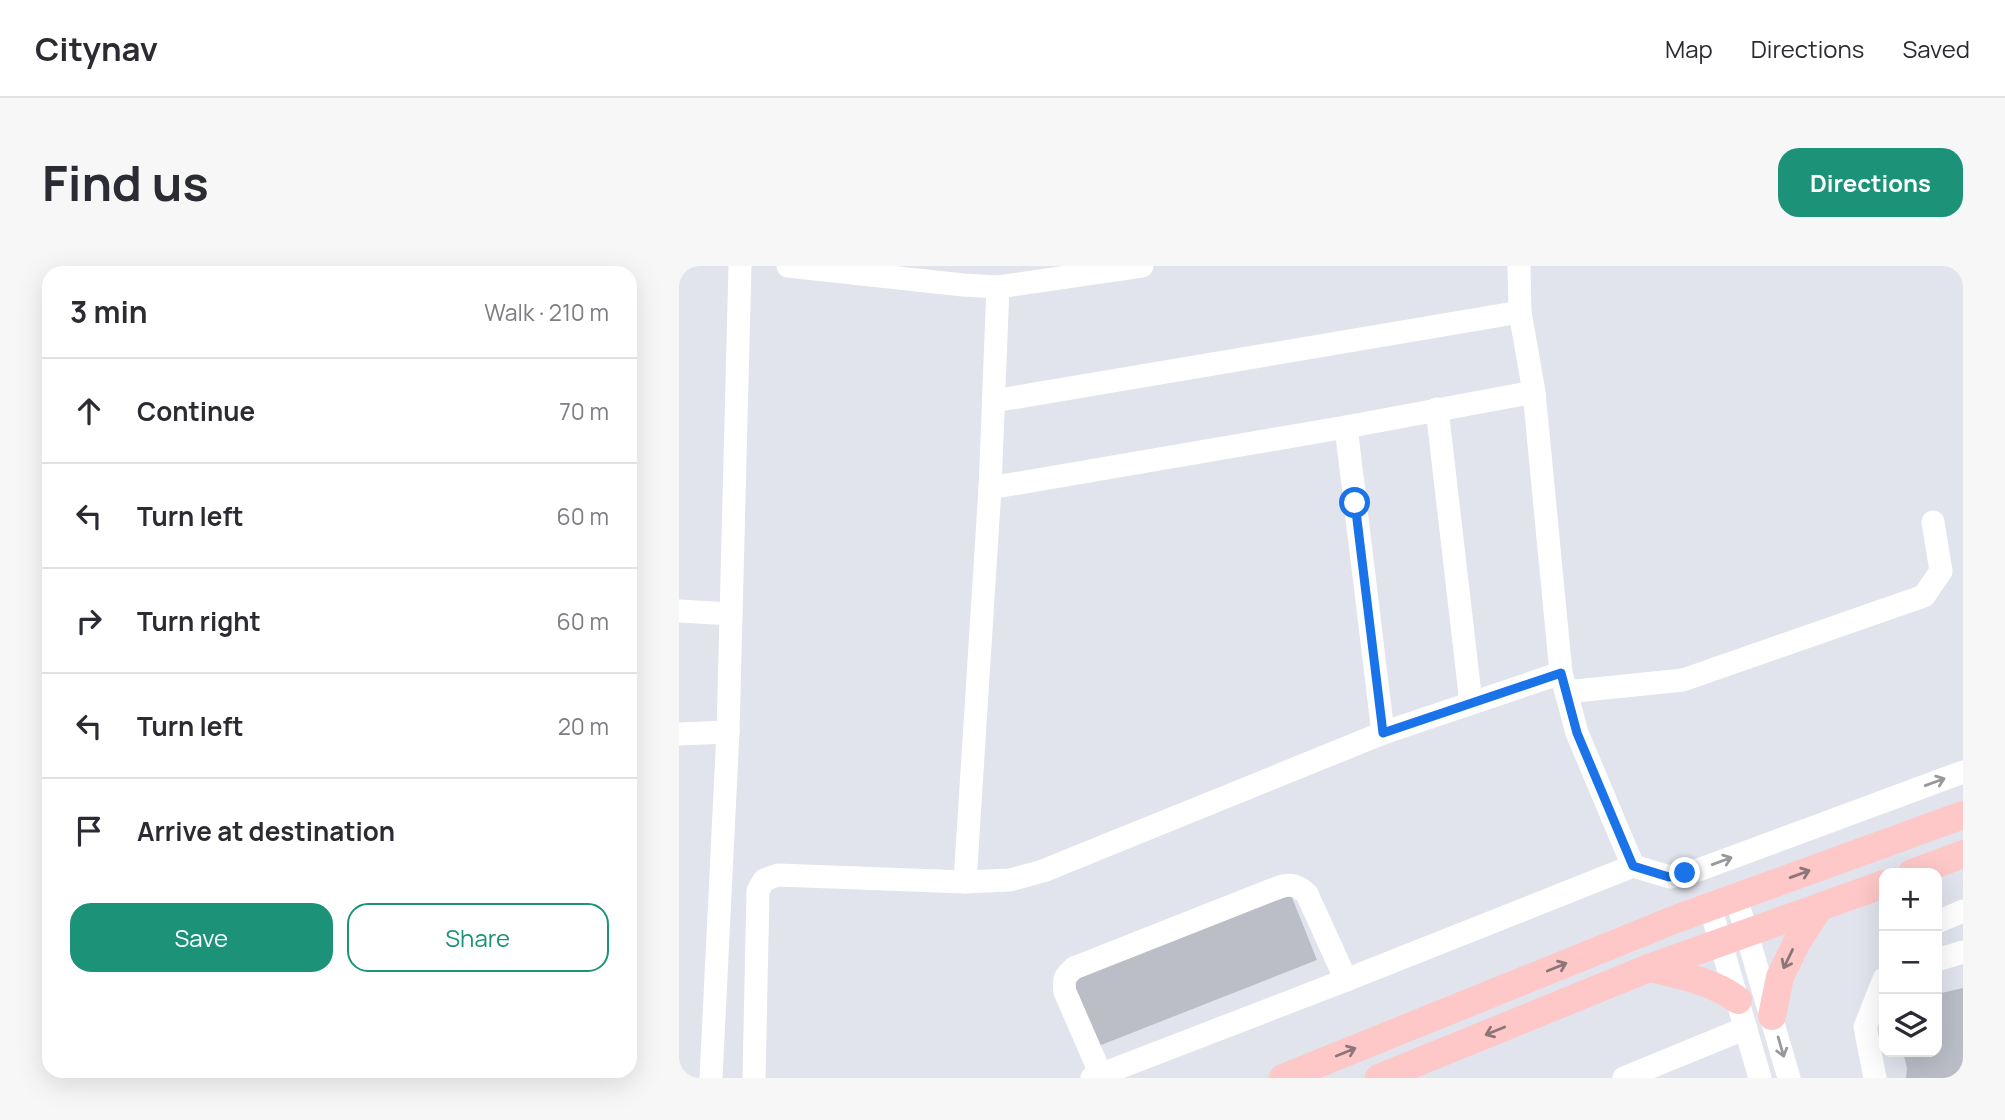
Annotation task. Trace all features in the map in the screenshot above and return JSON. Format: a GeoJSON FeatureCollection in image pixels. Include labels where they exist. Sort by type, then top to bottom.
{"type":"FeatureCollection","features":[{"type":"Feature","properties":{"kind":"main road"},"geometry":{"type":"LineString","coordinates":[[1283,1078],[1723,902],[1963,815]]}},
{"type":"Feature","properties":{"kind":"main road"},"geometry":{"type":"LineString","coordinates":[[1925,868],[1963,854]]}},
{"type":"Feature","properties":{"kind":"main road"},"geometry":{"type":"LineString","coordinates":[[1379,1078],[1649,968],[1879,886]]}},
{"type":"Feature","properties":{"kind":"main road"},"geometry":{"type":"LineString","coordinates":[[1772,1016],[1780,976],[1797,942],[1819,908]]}},
{"type":"Feature","properties":{"kind":"main road"},"geometry":{"type":"LineString","coordinates":[[1649,968],[1713,985],[1738,1000]]}},
{"type":"Feature","properties":{"kind":"street"},"geometry":{"type":"LineString","coordinates":[[711,1078],[728,732],[740,266]]}},
{"type":"Feature","properties":{"kind":"street"},"geometry":{"type":"LineString","coordinates":[[788,266],[998,287],[1142,266]]}},
{"type":"Feature","properties":{"kind":"street"},"geometry":{"type":"LineString","coordinates":[[1519,266],[1520,312],[1534,391],[1564,682],[1577,733],[1633,866]]}},
{"type":"Feature","properties":{"kind":"street"},"geometry":{"type":"LineString","coordinates":[[965,882],[990,488],[998,287]]}},
{"type":"Feature","properties":{"kind":"street"},"geometry":{"type":"LineString","coordinates":[[994,401],[1520,312]]}},
{"type":"Feature","properties":{"kind":"street"},"geometry":{"type":"LineString","coordinates":[[990,488],[1534,391]]}},
{"type":"Feature","properties":{"kind":"street"},"geometry":{"type":"LineString","coordinates":[[1437,409],[1471,703]]}},
{"type":"Feature","properties":{"kind":"street"},"geometry":{"type":"LineString","coordinates":[[1346,426],[1383,733]]}},
{"type":"Feature","properties":{"kind":"street"},"geometry":{"type":"LineString","coordinates":[[754,1078],[758,891],[764,880],[778,874],[965,882],[1010,880],[1043,871],[1383,733],[1471,703],[1564,682],[1683,680],[1924,596],[1941,571],[1933,522]]}},
{"type":"Feature","properties":{"kind":"street"},"geometry":{"type":"LineString","coordinates":[[679,611],[731,614]]}},
{"type":"Feature","properties":{"kind":"street"},"geometry":{"type":"LineString","coordinates":[[679,734],[728,732]]}},
{"type":"Feature","properties":{"kind":"street"},"geometry":{"type":"LineString","coordinates":[[1346,980],[1307,894],[1298,886],[1287,884],[1074,968],[1065,976],[1063,984],[1096,1076],[1346,980],[1633,866],[1669,877],[1701,869],[1963,772]]}},
{"type":"Feature","properties":{"kind":"street"},"geometry":{"type":"LineString","coordinates":[[1723,902],[1734,937],[1772,1016],[1789,1078]]}},
{"type":"Feature","properties":{"kind":"street"},"geometry":{"type":"LineString","coordinates":[[1942,920],[1963,911]]}},
{"type":"Feature","properties":{"kind":"street"},"geometry":{"type":"LineString","coordinates":[[1734,937],[1738,1000],[1760,1078]]}},
{"type":"Feature","properties":{"kind":"street"},"geometry":{"type":"LineString","coordinates":[[1942,958],[1963,952]]}},
{"type":"Feature","properties":{"kind":"street"},"geometry":{"type":"LineString","coordinates":[[1875,1078],[1865,1027],[1879,992]]}},
{"type":"Feature","properties":{"kind":"street"},"geometry":{"type":"LineString","coordinates":[[1625,1078],[1746,1028]]}},
{"type":"Feature","properties":{"kind":"building"},"geometry":{"type":"Polygon","coordinates":[[[1289,890],[1317,960],[1096,1047],[1068,977],[1289,890]]]}},
{"type":"Feature","properties":{"kind":"building"},"geometry":{"type":"Polygon","coordinates":[[[1963,988],[1963,1078],[1906,1078],[1904,1057],[1942,1057],[1942,993],[1963,988]]]}},
{"type":"Feature","properties":{"kind":"route"},"geometry":{"type":"LineString","coordinates":[[1355,503],[1383,733],[1561,673],[1577,733],[1633,866],[1669,877],[1685,873]]}}]}
